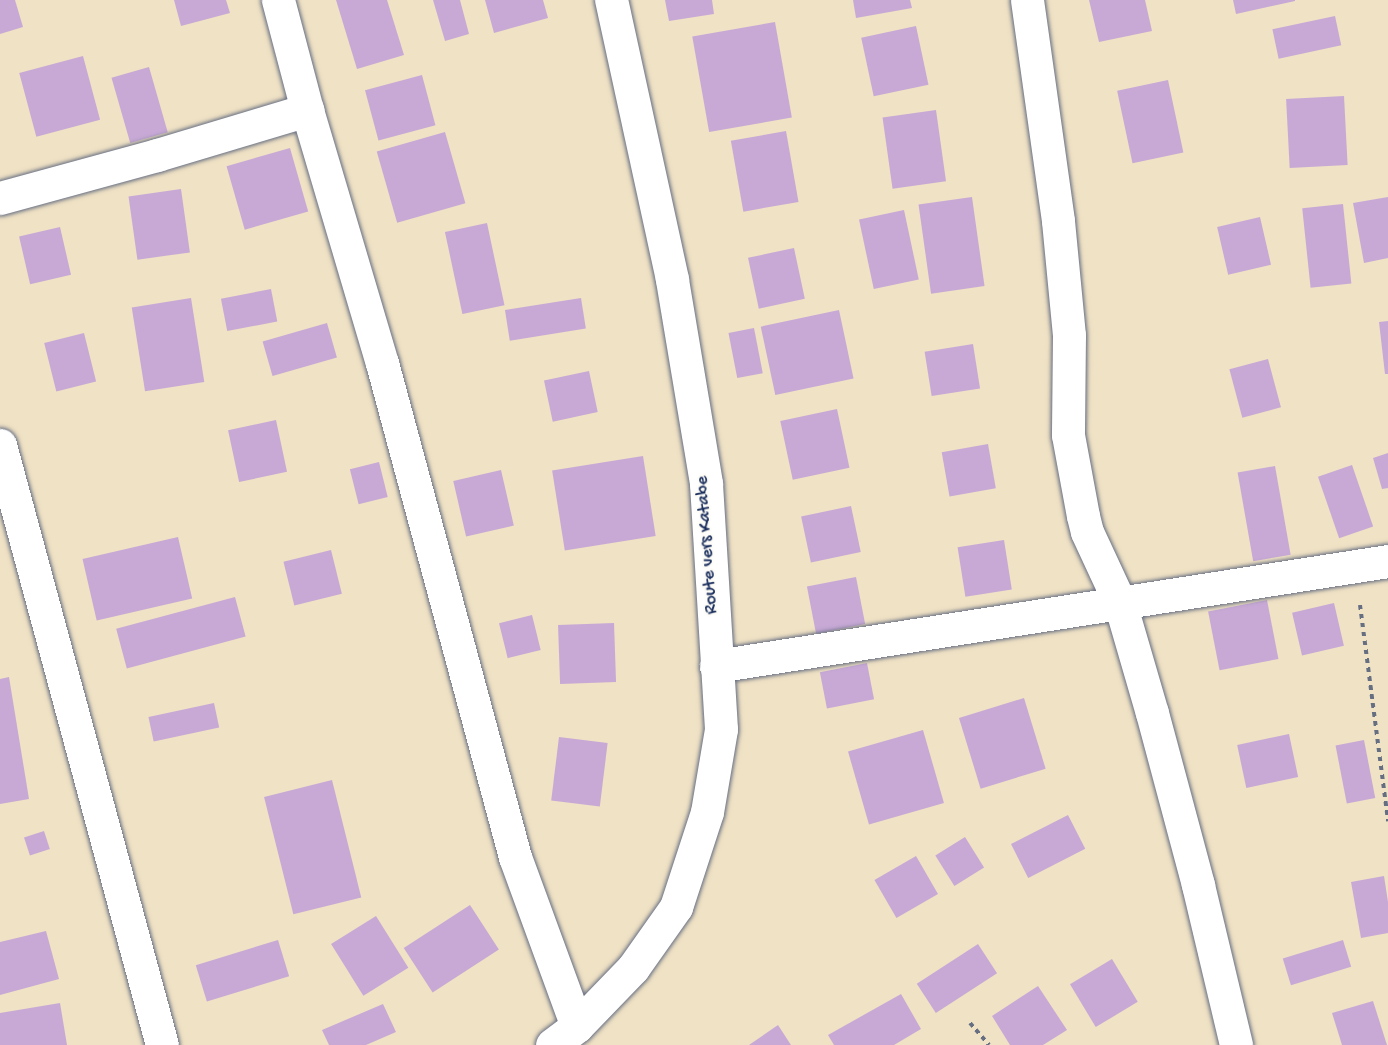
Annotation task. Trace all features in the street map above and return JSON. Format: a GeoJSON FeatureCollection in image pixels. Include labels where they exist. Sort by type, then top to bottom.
{"type":"FeatureCollection","features":[{"type":"Feature","properties":{"kind":"street"},"geometry":{"type":"LineString","coordinates":[[278,0],[307,110],[382,363],[515,857],[577,1026]]}},
{"type":"Feature","properties":{"kind":"street","name":"Route vers Katabe"},"geometry":{"type":"LineString","coordinates":[[552,1045],[577,1026],[633,968],[676,907],[709,802],[720,729],[706,483],[672,279],[611,0]]}},
{"type":"Feature","properties":{"kind":"street"},"geometry":{"type":"LineString","coordinates":[[1027,0],[1058,220],[1069,335],[1068,435],[1087,532],[1120,603],[1198,885],[1236,1045]]}},
{"type":"Feature","properties":{"kind":"street"},"geometry":{"type":"LineString","coordinates":[[0,198],[157,155],[307,110]]}},
{"type":"Feature","properties":{"kind":"street"},"geometry":{"type":"LineString","coordinates":[[0,445],[162,1045]]}},
{"type":"Feature","properties":{"kind":"street"},"geometry":{"type":"LineString","coordinates":[[717,666],[1388,561]]}},
{"type":"Feature","properties":{"kind":"path"},"geometry":{"type":"LineString","coordinates":[[1355,565],[1388,821]]}},
{"type":"Feature","properties":{"kind":"path"},"geometry":{"type":"LineString","coordinates":[[969,1023],[988,1045]]}},
{"type":"Feature","properties":{"kind":"building"},"geometry":{"type":"Polygon","coordinates":[[[0,0],[15,0],[23,27],[0,34],[0,0]]]}},
{"type":"Feature","properties":{"kind":"building"},"geometry":{"type":"Polygon","coordinates":[[[174,0],[226,0],[230,13],[181,26],[174,0]]]}},
{"type":"Feature","properties":{"kind":"building"},"geometry":{"type":"Polygon","coordinates":[[[336,0],[387,0],[404,55],[357,69],[336,0]]]}},
{"type":"Feature","properties":{"kind":"building"},"geometry":{"type":"Polygon","coordinates":[[[433,0],[460,0],[469,34],[445,41],[433,0]]]}},
{"type":"Feature","properties":{"kind":"building"},"geometry":{"type":"Polygon","coordinates":[[[485,0],[543,0],[548,18],[494,33],[485,0]]]}},
{"type":"Feature","properties":{"kind":"building"},"geometry":{"type":"Polygon","coordinates":[[[665,0],[712,0],[714,14],[669,21],[665,0]]]}},
{"type":"Feature","properties":{"kind":"building"},"geometry":{"type":"Polygon","coordinates":[[[853,0],[910,0],[912,8],[856,18],[853,0]]]}},
{"type":"Feature","properties":{"kind":"building"},"geometry":{"type":"Polygon","coordinates":[[[1089,0],[1145,0],[1152,31],[1099,42],[1089,0]]]}},
{"type":"Feature","properties":{"kind":"building"},"geometry":{"type":"Polygon","coordinates":[[[1233,0],[1295,0],[1295,1],[1236,14],[1233,0]]]}},
{"type":"Feature","properties":{"kind":"building"},"geometry":{"type":"Polygon","coordinates":[[[1335,16],[1341,45],[1279,59],[1272,29],[1335,16]]]}},
{"type":"Feature","properties":{"kind":"building"},"geometry":{"type":"Polygon","coordinates":[[[775,22],[792,118],[709,132],[692,37],[775,22]]]}},
{"type":"Feature","properties":{"kind":"building"},"geometry":{"type":"Polygon","coordinates":[[[916,26],[928,85],[874,96],[861,38],[916,26]]]}},
{"type":"Feature","properties":{"kind":"building"},"geometry":{"type":"Polygon","coordinates":[[[83,56],[100,120],[36,137],[19,73],[83,56]]]}},
{"type":"Feature","properties":{"kind":"building"},"geometry":{"type":"Polygon","coordinates":[[[149,67],[168,132],[130,143],[112,78],[149,67]]]}},
{"type":"Feature","properties":{"kind":"building"},"geometry":{"type":"Polygon","coordinates":[[[422,75],[435,125],[378,140],[365,90],[422,75]]]}},
{"type":"Feature","properties":{"kind":"building"},"geometry":{"type":"Polygon","coordinates":[[[1168,80],[1183,152],[1133,163],[1117,91],[1168,80]]]}},
{"type":"Feature","properties":{"kind":"building"},"geometry":{"type":"Polygon","coordinates":[[[1344,96],[1348,165],[1290,168],[1286,99],[1344,96]]]}},
{"type":"Feature","properties":{"kind":"building"},"geometry":{"type":"Polygon","coordinates":[[[936,110],[946,181],[893,189],[883,118],[936,110]]]}},
{"type":"Feature","properties":{"kind":"building"},"geometry":{"type":"Polygon","coordinates":[[[786,131],[799,202],[743,212],[731,141],[786,131]]]}},
{"type":"Feature","properties":{"kind":"building"},"geometry":{"type":"Polygon","coordinates":[[[445,132],[465,203],[397,223],[377,152],[445,132]]]}},
{"type":"Feature","properties":{"kind":"building"},"geometry":{"type":"Polygon","coordinates":[[[290,148],[308,211],[245,230],[227,166],[290,148]]]}},
{"type":"Feature","properties":{"kind":"building"},"geometry":{"type":"Polygon","coordinates":[[[181,189],[190,252],[137,260],[129,196],[181,189]]]}},
{"type":"Feature","properties":{"kind":"building"},"geometry":{"type":"Polygon","coordinates":[[[972,197],[985,286],[931,294],[919,205],[972,197]]]}},
{"type":"Feature","properties":{"kind":"building"},"geometry":{"type":"Polygon","coordinates":[[[1388,197],[1388,258],[1364,263],[1353,203],[1388,197]]]}},
{"type":"Feature","properties":{"kind":"building"},"geometry":{"type":"Polygon","coordinates":[[[1343,204],[1351,284],[1311,288],[1302,208],[1343,204]]]}},
{"type":"Feature","properties":{"kind":"building"},"geometry":{"type":"Polygon","coordinates":[[[904,210],[919,279],[874,289],[859,220],[904,210]]]}},
{"type":"Feature","properties":{"kind":"building"},"geometry":{"type":"Polygon","coordinates":[[[1260,217],[1271,265],[1228,275],[1217,227],[1260,217]]]}},
{"type":"Feature","properties":{"kind":"building"},"geometry":{"type":"Polygon","coordinates":[[[487,223],[504,305],[462,314],[445,232],[487,223]]]}},
{"type":"Feature","properties":{"kind":"building"},"geometry":{"type":"Polygon","coordinates":[[[60,227],[71,275],[30,284],[19,236],[60,227]]]}},
{"type":"Feature","properties":{"kind":"building"},"geometry":{"type":"Polygon","coordinates":[[[794,248],[805,299],[759,309],[748,258],[794,248]]]}},
{"type":"Feature","properties":{"kind":"building"},"geometry":{"type":"Polygon","coordinates":[[[271,289],[277,321],[227,331],[221,299],[271,289]]]}},
{"type":"Feature","properties":{"kind":"building"},"geometry":{"type":"Polygon","coordinates":[[[191,298],[204,382],[145,391],[132,307],[191,298]]]}},
{"type":"Feature","properties":{"kind":"building"},"geometry":{"type":"Polygon","coordinates":[[[581,298],[586,329],[510,341],[505,310],[581,298]]]}},
{"type":"Feature","properties":{"kind":"building"},"geometry":{"type":"Polygon","coordinates":[[[839,310],[854,378],[775,395],[761,327],[839,310]]]}},
{"type":"Feature","properties":{"kind":"building"},"geometry":{"type":"Polygon","coordinates":[[[1388,321],[1388,374],[1385,374],[1379,322],[1388,321]]]}},
{"type":"Feature","properties":{"kind":"building"},"geometry":{"type":"Polygon","coordinates":[[[327,323],[337,358],[273,376],[263,341],[327,323]]]}},
{"type":"Feature","properties":{"kind":"building"},"geometry":{"type":"Polygon","coordinates":[[[754,328],[763,373],[737,378],[728,333],[754,328]]]}},
{"type":"Feature","properties":{"kind":"building"},"geometry":{"type":"Polygon","coordinates":[[[84,333],[96,382],[56,391],[44,343],[84,333]]]}},
{"type":"Feature","properties":{"kind":"building"},"geometry":{"type":"Polygon","coordinates":[[[973,344],[980,388],[932,396],[925,352],[973,344]]]}},
{"type":"Feature","properties":{"kind":"building"},"geometry":{"type":"Polygon","coordinates":[[[1268,359],[1281,407],[1242,418],[1229,369],[1268,359]]]}},
{"type":"Feature","properties":{"kind":"building"},"geometry":{"type":"Polygon","coordinates":[[[589,371],[598,412],[553,422],[544,381],[589,371]]]}},
{"type":"Feature","properties":{"kind":"building"},"geometry":{"type":"Polygon","coordinates":[[[837,409],[849,468],[793,480],[780,421],[837,409]]]}},
{"type":"Feature","properties":{"kind":"building"},"geometry":{"type":"Polygon","coordinates":[[[276,420],[287,472],[239,482],[228,430],[276,420]]]}},
{"type":"Feature","properties":{"kind":"building"},"geometry":{"type":"Polygon","coordinates":[[[988,444],[996,488],[950,496],[942,452],[988,444]]]}},
{"type":"Feature","properties":{"kind":"building"},"geometry":{"type":"Polygon","coordinates":[[[1388,453],[1388,488],[1382,489],[1373,458],[1388,453]]]}},
{"type":"Feature","properties":{"kind":"building"},"geometry":{"type":"Polygon","coordinates":[[[643,456],[656,536],[565,550],[552,470],[643,456]]]}},
{"type":"Feature","properties":{"kind":"building"},"geometry":{"type":"Polygon","coordinates":[[[379,462],[388,497],[359,504],[350,469],[379,462]]]}},
{"type":"Feature","properties":{"kind":"building"},"geometry":{"type":"Polygon","coordinates":[[[1352,465],[1373,526],[1339,538],[1318,477],[1352,465]]]}},
{"type":"Feature","properties":{"kind":"building"},"geometry":{"type":"Polygon","coordinates":[[[1275,466],[1291,555],[1253,561],[1238,473],[1275,466]]]}},
{"type":"Feature","properties":{"kind":"building"},"geometry":{"type":"Polygon","coordinates":[[[501,470],[514,526],[466,537],[453,481],[501,470]]]}},
{"type":"Feature","properties":{"kind":"building"},"geometry":{"type":"Polygon","coordinates":[[[851,506],[861,552],[811,563],[801,517],[851,506]]]}},
{"type":"Feature","properties":{"kind":"building"},"geometry":{"type":"Polygon","coordinates":[[[178,537],[192,598],[97,620],[83,559],[178,537]]]}},
{"type":"Feature","properties":{"kind":"building"},"geometry":{"type":"Polygon","coordinates":[[[1004,540],[1012,589],[965,597],[958,547],[1004,540]]]}},
{"type":"Feature","properties":{"kind":"building"},"geometry":{"type":"Polygon","coordinates":[[[331,550],[342,594],[294,606],[283,562],[331,550]]]}},
{"type":"Feature","properties":{"kind":"building"},"geometry":{"type":"Polygon","coordinates":[[[856,577],[865,624],[816,634],[807,587],[856,577]]]}},
{"type":"Feature","properties":{"kind":"building"},"geometry":{"type":"Polygon","coordinates":[[[235,597],[246,637],[127,668],[116,629],[235,597]]]}},
{"type":"Feature","properties":{"kind":"building"},"geometry":{"type":"Polygon","coordinates":[[[1267,600],[1278,659],[1220,670],[1208,611],[1267,600]]]}},
{"type":"Feature","properties":{"kind":"building"},"geometry":{"type":"Polygon","coordinates":[[[1334,603],[1344,646],[1302,656],[1292,613],[1334,603]]]}},
{"type":"Feature","properties":{"kind":"building"},"geometry":{"type":"Polygon","coordinates":[[[532,615],[541,650],[508,658],[499,623],[532,615]]]}},
{"type":"Feature","properties":{"kind":"building"},"geometry":{"type":"Polygon","coordinates":[[[614,623],[616,682],[560,684],[558,625],[614,623]]]}},
{"type":"Feature","properties":{"kind":"building"},"geometry":{"type":"Polygon","coordinates":[[[867,663],[874,699],[827,708],[820,672],[867,663]]]}},
{"type":"Feature","properties":{"kind":"building"},"geometry":{"type":"Polygon","coordinates":[[[9,677],[29,799],[0,804],[0,679],[9,677]]]}},
{"type":"Feature","properties":{"kind":"building"},"geometry":{"type":"Polygon","coordinates":[[[1024,698],[1046,769],[981,789],[959,718],[1024,698]]]}},
{"type":"Feature","properties":{"kind":"building"},"geometry":{"type":"Polygon","coordinates":[[[214,703],[219,727],[154,741],[148,717],[214,703]]]}},
{"type":"Feature","properties":{"kind":"building"},"geometry":{"type":"Polygon","coordinates":[[[923,730],[944,803],[869,825],[848,751],[923,730]]]}},
{"type":"Feature","properties":{"kind":"building"},"geometry":{"type":"Polygon","coordinates":[[[1289,734],[1298,777],[1246,788],[1237,745],[1289,734]]]}},
{"type":"Feature","properties":{"kind":"building"},"geometry":{"type":"Polygon","coordinates":[[[559,737],[608,743],[600,806],[551,801],[559,737]]]}},
{"type":"Feature","properties":{"kind":"building"},"geometry":{"type":"Polygon","coordinates":[[[1364,740],[1375,798],[1347,803],[1336,746],[1364,740]]]}},
{"type":"Feature","properties":{"kind":"building"},"geometry":{"type":"Polygon","coordinates":[[[332,780],[361,897],[293,914],[264,797],[332,780]]]}},
{"type":"Feature","properties":{"kind":"building"},"geometry":{"type":"Polygon","coordinates":[[[1068,815],[1085,849],[1028,878],[1011,844],[1068,815]]]}},
{"type":"Feature","properties":{"kind":"building"},"geometry":{"type":"Polygon","coordinates":[[[44,831],[50,849],[30,856],[24,837],[44,831]]]}},
{"type":"Feature","properties":{"kind":"building"},"geometry":{"type":"Polygon","coordinates":[[[965,837],[984,868],[954,886],[935,856],[965,837]]]}},
{"type":"Feature","properties":{"kind":"building"},"geometry":{"type":"Polygon","coordinates":[[[916,856],[938,894],[896,918],[874,880],[916,856]]]}},
{"type":"Feature","properties":{"kind":"building"},"geometry":{"type":"Polygon","coordinates":[[[1384,876],[1388,902],[1388,933],[1361,938],[1351,882],[1384,876]]]}},
{"type":"Feature","properties":{"kind":"building"},"geometry":{"type":"Polygon","coordinates":[[[470,905],[499,949],[433,992],[404,948],[470,905]]]}},
{"type":"Feature","properties":{"kind":"building"},"geometry":{"type":"Polygon","coordinates":[[[376,916],[408,968],[363,996],[331,944],[376,916]]]}},
{"type":"Feature","properties":{"kind":"building"},"geometry":{"type":"Polygon","coordinates":[[[46,931],[59,979],[0,995],[0,942],[46,931]]]}},
{"type":"Feature","properties":{"kind":"building"},"geometry":{"type":"Polygon","coordinates":[[[278,940],[289,976],[207,1001],[196,965],[278,940]]]}},
{"type":"Feature","properties":{"kind":"building"},"geometry":{"type":"Polygon","coordinates":[[[1343,940],[1351,967],[1291,985],[1283,958],[1343,940]]]}},
{"type":"Feature","properties":{"kind":"building"},"geometry":{"type":"Polygon","coordinates":[[[978,944],[997,973],[936,1013],[917,984],[978,944]]]}},
{"type":"Feature","properties":{"kind":"building"},"geometry":{"type":"Polygon","coordinates":[[[1112,959],[1138,1002],[1096,1027],[1070,984],[1112,959]]]}},
{"type":"Feature","properties":{"kind":"building"},"geometry":{"type":"Polygon","coordinates":[[[1038,986],[1067,1030],[1043,1045],[1010,1045],[992,1016],[1038,986]]]}},
{"type":"Feature","properties":{"kind":"building"},"geometry":{"type":"Polygon","coordinates":[[[901,994],[921,1029],[894,1045],[834,1045],[828,1035],[901,994]]]}},
{"type":"Feature","properties":{"kind":"building"},"geometry":{"type":"Polygon","coordinates":[[[1373,1001],[1387,1045],[1342,1045],[1332,1013],[1373,1001]]]}},
{"type":"Feature","properties":{"kind":"building"},"geometry":{"type":"Polygon","coordinates":[[[60,1003],[67,1045],[0,1045],[0,1013],[60,1003]]]}},
{"type":"Feature","properties":{"kind":"building"},"geometry":{"type":"Polygon","coordinates":[[[383,1004],[396,1032],[366,1045],[329,1045],[322,1030],[383,1004]]]}},
{"type":"Feature","properties":{"kind":"building"},"geometry":{"type":"Polygon","coordinates":[[[778,1025],[791,1045],[749,1045],[778,1025]]]}}]}
